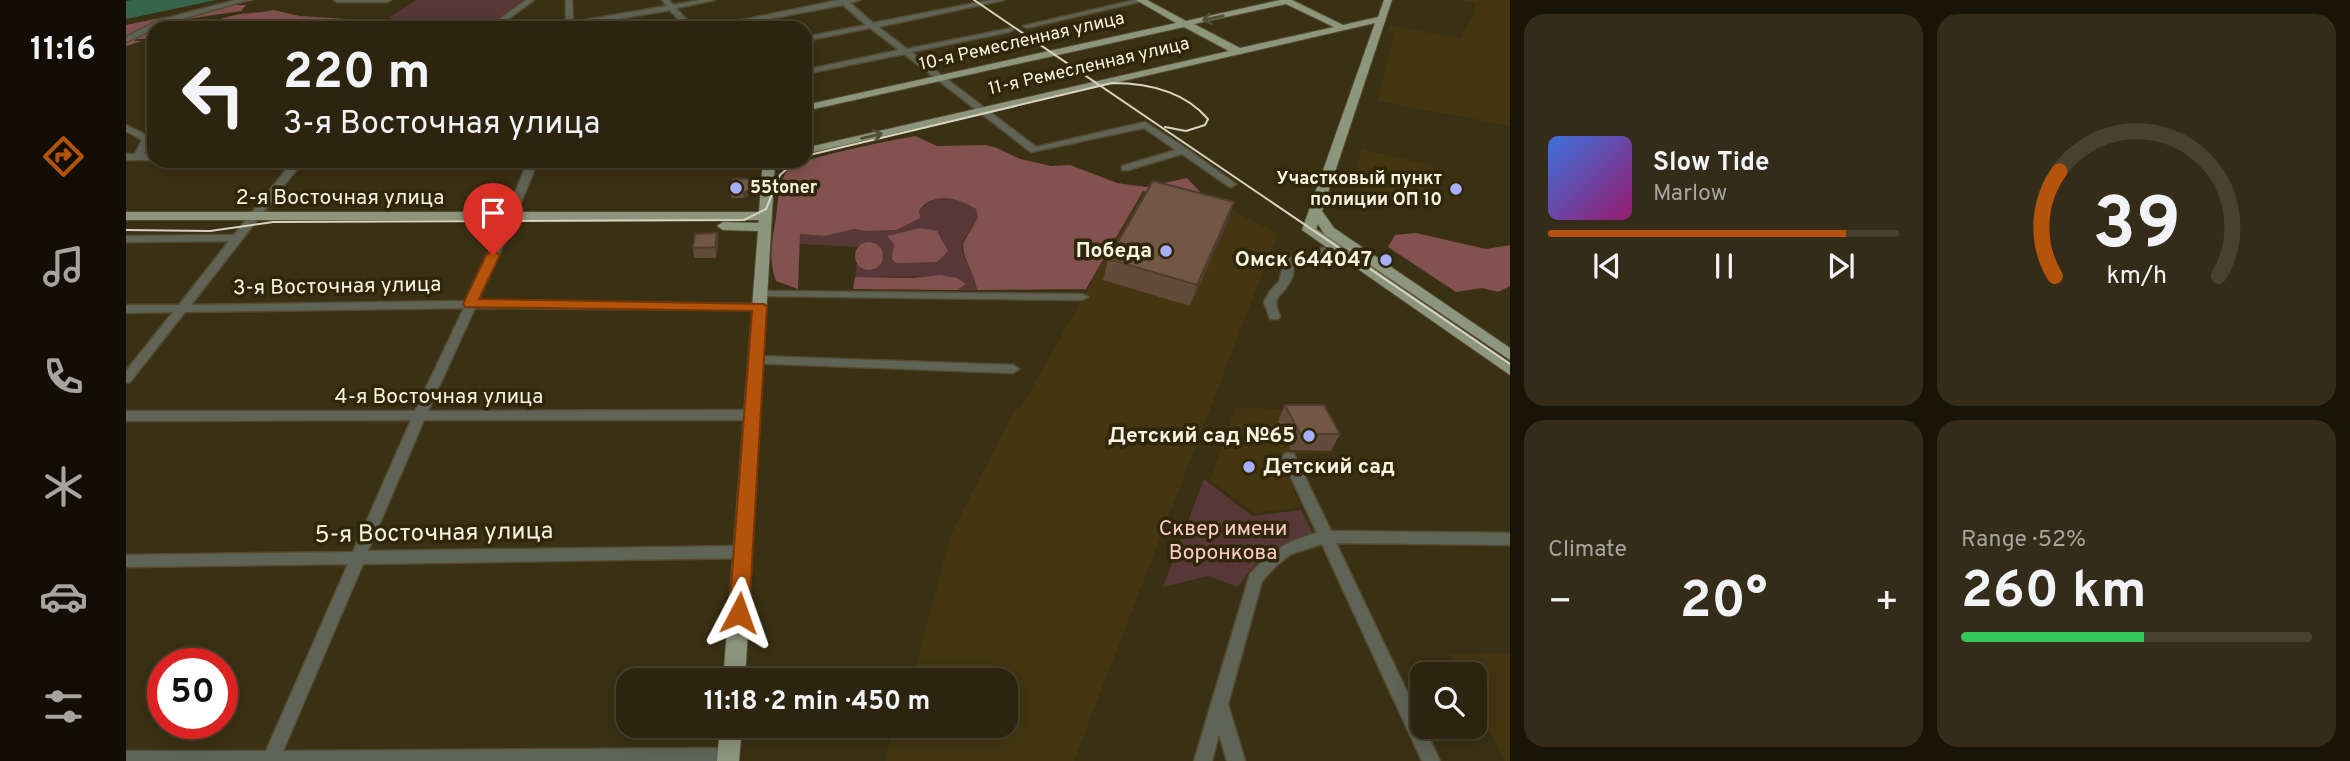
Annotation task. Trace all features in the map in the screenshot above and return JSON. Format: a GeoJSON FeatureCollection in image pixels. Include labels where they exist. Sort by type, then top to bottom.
{"type":"FeatureCollection","features":[{"type":"Feature","properties":{"kind":"main road"},"geometry":{"type":"LineString","coordinates":[[1142,0],[1237,51]]}},
{"type":"Feature","properties":{"kind":"main road"},"geometry":{"type":"LineString","coordinates":[[1388,0],[1309,230],[1337,251],[1510,355]]}},
{"type":"Feature","properties":{"kind":"main road"},"geometry":{"type":"LineString","coordinates":[[1286,1],[1339,26]]}},
{"type":"Feature","properties":{"kind":"main road","name":"10-я Ремесленная улица"},"geometry":{"type":"LineString","coordinates":[[812,106],[1286,1]]}},
{"type":"Feature","properties":{"kind":"main road","name":"11-я Ремесленная улица"},"geometry":{"type":"LineString","coordinates":[[812,149],[1339,26],[1381,19]]}},
{"type":"Feature","properties":{"kind":"main road"},"geometry":{"type":"LineString","coordinates":[[1325,30],[1358,32],[1367,37],[1371,48]]}},
{"type":"Feature","properties":{"kind":"main road"},"geometry":{"type":"LineString","coordinates":[[735,668],[768,168]]}},
{"type":"Feature","properties":{"kind":"main road"},"geometry":{"type":"LineString","coordinates":[[1315,211],[1322,225],[1329,231],[1510,370]]}},
{"type":"Feature","properties":{"kind":"main road","name":"2-я Восточная улица"},"geometry":{"type":"LineString","coordinates":[[126,216],[250,222]]}},
{"type":"Feature","properties":{"kind":"main road","name":"2-я Восточная улица"},"geometry":{"type":"LineString","coordinates":[[126,223],[764,221]]}},
{"type":"Feature","properties":{"kind":"main road"},"geometry":{"type":"LineString","coordinates":[[728,759],[730,738]]}},
{"type":"Feature","properties":{"kind":"street"},"geometry":{"type":"LineString","coordinates":[[166,21],[244,0]]}},
{"type":"Feature","properties":{"kind":"street"},"geometry":{"type":"LineString","coordinates":[[337,0],[388,0]]}},
{"type":"Feature","properties":{"kind":"street"},"geometry":{"type":"LineString","coordinates":[[501,21],[531,0]]}},
{"type":"Feature","properties":{"kind":"street"},"geometry":{"type":"LineString","coordinates":[[569,0],[570,21]]}},
{"type":"Feature","properties":{"kind":"street"},"geometry":{"type":"LineString","coordinates":[[665,0],[684,21]]}},
{"type":"Feature","properties":{"kind":"street"},"geometry":{"type":"LineString","coordinates":[[602,21],[712,0]]}},
{"type":"Feature","properties":{"kind":"street"},"geometry":{"type":"LineString","coordinates":[[743,21],[857,0]]}},
{"type":"Feature","properties":{"kind":"street"},"geometry":{"type":"LineString","coordinates":[[812,38],[1001,0]]}},
{"type":"Feature","properties":{"kind":"street"},"geometry":{"type":"LineString","coordinates":[[1027,26],[1142,0]]}},
{"type":"Feature","properties":{"kind":"street"},"geometry":{"type":"LineString","coordinates":[[843,1],[980,111],[1034,150],[1145,125],[1231,184]]}},
{"type":"Feature","properties":{"kind":"street"},"geometry":{"type":"LineString","coordinates":[[126,40],[147,30]]}},
{"type":"Feature","properties":{"kind":"street"},"geometry":{"type":"LineString","coordinates":[[812,71],[1009,30]]}},
{"type":"Feature","properties":{"kind":"street"},"geometry":{"type":"LineString","coordinates":[[126,128],[147,139],[138,157]]}},
{"type":"Feature","properties":{"kind":"street"},"geometry":{"type":"LineString","coordinates":[[1125,168],[1184,151]]}},
{"type":"Feature","properties":{"kind":"street"},"geometry":{"type":"LineString","coordinates":[[126,157],[147,157]]}},
{"type":"Feature","properties":{"kind":"street"},"geometry":{"type":"LineString","coordinates":[[126,379],[292,168]]}},
{"type":"Feature","properties":{"kind":"street"},"geometry":{"type":"LineString","coordinates":[[270,760],[530,168]]}},
{"type":"Feature","properties":{"kind":"street"},"geometry":{"type":"LineString","coordinates":[[126,239],[237,238]]}},
{"type":"Feature","properties":{"kind":"street"},"geometry":{"type":"LineString","coordinates":[[1274,316],[1269,302],[1272,294],[1286,280],[1289,261],[1311,259],[1322,251],[1337,251]]}},
{"type":"Feature","properties":{"kind":"street","name":"3-я Восточная улица"},"geometry":{"type":"LineString","coordinates":[[126,309],[1082,297]]}},
{"type":"Feature","properties":{"kind":"street"},"geometry":{"type":"LineString","coordinates":[[757,360],[1013,369]]}},
{"type":"Feature","properties":{"kind":"street","name":"4-я Восточная улица"},"geometry":{"type":"LineString","coordinates":[[126,416],[753,415]]}},
{"type":"Feature","properties":{"kind":"street"},"geometry":{"type":"LineString","coordinates":[[1289,458],[1431,761]]}},
{"type":"Feature","properties":{"kind":"street"},"geometry":{"type":"LineString","coordinates":[[1203,761],[1255,578],[1276,554],[1299,543],[1326,537],[1510,539]]}},
{"type":"Feature","properties":{"kind":"street","name":"5-я Восточная улица"},"geometry":{"type":"LineString","coordinates":[[126,561],[743,552]]}},
{"type":"Feature","properties":{"kind":"street"},"geometry":{"type":"LineString","coordinates":[[1219,704],[1236,761]]}},
{"type":"Feature","properties":{"kind":"street"},"geometry":{"type":"LineString","coordinates":[[126,760],[728,759]]}},
{"type":"Feature","properties":{"kind":"shaded area"},"geometry":{"type":"Polygon","coordinates":[[[216,0],[126,19],[126,1],[216,0]]]}},
{"type":"Feature","properties":{"kind":"shaded area"},"geometry":{"type":"Polygon","coordinates":[[[254,0],[235,5],[246,5],[241,11],[174,21],[147,21],[147,39],[137,39],[134,41],[142,41],[126,46],[126,25],[254,0]]]}},
{"type":"Feature","properties":{"kind":"shaded area"},"geometry":{"type":"Polygon","coordinates":[[[1457,0],[1510,0],[1510,126],[1378,101],[1394,33],[1389,32],[1390,26],[1461,38],[1476,11],[1473,10],[1476,3],[1457,0]]]}},
{"type":"Feature","properties":{"kind":"shaded area"},"geometry":{"type":"Polygon","coordinates":[[[273,10],[300,16],[378,21],[218,21],[230,16],[273,10]]]}},
{"type":"Feature","properties":{"kind":"shaded area"},"geometry":{"type":"Polygon","coordinates":[[[915,136],[937,146],[986,145],[1020,159],[1051,166],[1070,165],[1117,183],[1146,187],[1187,178],[1206,198],[1143,191],[1086,289],[977,290],[963,246],[978,217],[976,209],[946,198],[931,200],[919,211],[920,218],[896,230],[854,229],[825,236],[800,234],[798,289],[776,281],[771,257],[772,242],[780,187],[787,171],[791,168],[812,168],[812,160],[915,136]]]}},
{"type":"Feature","properties":{"kind":"shaded area"},"geometry":{"type":"Polygon","coordinates":[[[1362,149],[1434,166],[1427,206],[1351,187],[1362,149]]]}},
{"type":"Feature","properties":{"kind":"shaded area"},"geometry":{"type":"Polygon","coordinates":[[[1143,191],[1206,198],[1278,233],[1074,761],[886,761],[890,738],[1018,738],[1018,668],[915,668],[951,534],[1015,409],[1020,409],[1143,191]]]}},
{"type":"Feature","properties":{"kind":"shaded area"},"geometry":{"type":"Polygon","coordinates":[[[920,228],[937,231],[948,251],[937,262],[896,263],[892,259],[894,244],[887,236],[920,228]]]}},
{"type":"Feature","properties":{"kind":"shaded area"},"geometry":{"type":"Polygon","coordinates":[[[1416,233],[1486,249],[1510,245],[1510,286],[1498,292],[1482,288],[1456,292],[1388,247],[1395,235],[1416,233]]]}},
{"type":"Feature","properties":{"kind":"shaded area"},"geometry":{"type":"Polygon","coordinates":[[[869,242],[879,246],[883,256],[879,266],[869,270],[859,266],[855,256],[859,246],[869,242]]]}},
{"type":"Feature","properties":{"kind":"shaded area"},"geometry":{"type":"Polygon","coordinates":[[[941,275],[957,278],[966,284],[957,290],[853,289],[855,277],[913,278],[941,275]]]}},
{"type":"Feature","properties":{"kind":"shaded area","name":"Детский сад"},"geometry":{"type":"Polygon","coordinates":[[[1236,407],[1314,411],[1336,454],[1278,453],[1301,507],[1254,513],[1210,480],[1236,407]]]}},
{"type":"Feature","properties":{"kind":"shaded area"},"geometry":{"type":"Polygon","coordinates":[[[1448,653],[1510,654],[1510,761],[1505,761],[1487,727],[1487,662],[1453,662],[1448,653]]]}},
{"type":"Feature","properties":{"kind":"green space"},"geometry":{"type":"Polygon","coordinates":[[[417,0],[522,0],[513,10],[495,21],[416,21],[388,18],[417,0]]]}},
{"type":"Feature","properties":{"kind":"green space"},"geometry":{"type":"Polygon","coordinates":[[[948,197],[976,209],[978,217],[962,247],[977,290],[957,290],[965,284],[950,276],[855,277],[857,264],[864,269],[863,244],[856,247],[800,244],[800,234],[825,236],[854,229],[896,230],[933,199],[948,197]],[[911,230],[894,243],[894,249],[944,243],[937,231],[911,230]]]}},
{"type":"Feature","properties":{"kind":"green space","name":"Сквер имени Воронкова"},"geometry":{"type":"Polygon","coordinates":[[[1204,479],[1252,516],[1301,510],[1314,536],[1290,542],[1270,552],[1238,587],[1208,576],[1163,587],[1204,479]]]}},
{"type":"Feature","properties":{"kind":"building"},"geometry":{"type":"Polygon","coordinates":[[[733,179],[752,179],[751,189],[743,193],[731,193],[733,179]]]}},
{"type":"Feature","properties":{"kind":"building","name":"Победа"},"geometry":{"type":"Polygon","coordinates":[[[1153,181],[1234,202],[1197,285],[1108,259],[1153,181]]]}},
{"type":"Feature","properties":{"kind":"building"},"geometry":{"type":"Polygon","coordinates":[[[717,233],[715,247],[693,248],[695,234],[717,233]]]}},
{"type":"Feature","properties":{"kind":"building"},"geometry":{"type":"Polygon","coordinates":[[[1285,405],[1324,405],[1340,434],[1300,434],[1285,405]]]}},
{"type":"Feature","properties":{"kind":"tram line"},"geometry":{"type":"LineString","coordinates":[[974,0],[1100,86]]}},
{"type":"Feature","properties":{"kind":"tram line"},"geometry":{"type":"LineString","coordinates":[[1100,86],[1112,83],[1164,90],[1188,102],[1208,119],[1205,125],[1186,131],[1165,127]]}},
{"type":"Feature","properties":{"kind":"tram line"},"geometry":{"type":"LineString","coordinates":[[812,154],[1100,86]]}},
{"type":"Feature","properties":{"kind":"tram line"},"geometry":{"type":"LineString","coordinates":[[1100,86],[1510,364]]}},
{"type":"Feature","properties":{"kind":"tram line"},"geometry":{"type":"LineString","coordinates":[[126,230],[210,231],[273,222],[744,220],[766,209],[780,175],[788,168]]}},
{"type":"Feature","properties":{"kind":"place","name":"55toner"},"geometry":{"type":"Point","coordinates":[736,188]}},
{"type":"Feature","properties":{"kind":"place","name":"Участковый пункт полиции ОП 10"},"geometry":{"type":"Point","coordinates":[1456,189]}},
{"type":"Feature","properties":{"kind":"place","name":"Победа"},"geometry":{"type":"Point","coordinates":[1166,251]}},
{"type":"Feature","properties":{"kind":"place","name":"Омск 644047"},"geometry":{"type":"Point","coordinates":[1386,260]}},
{"type":"Feature","properties":{"kind":"place","name":"Детский сад №65"},"geometry":{"type":"Point","coordinates":[1309,436]}},
{"type":"Feature","properties":{"kind":"place","name":"Детский сад"},"geometry":{"type":"Point","coordinates":[1249,467]}},
{"type":"Feature","properties":{"kind":"route"},"geometry":{"type":"LineString","coordinates":[[493,255],[470,304],[759,307],[739,613]]}}]}
